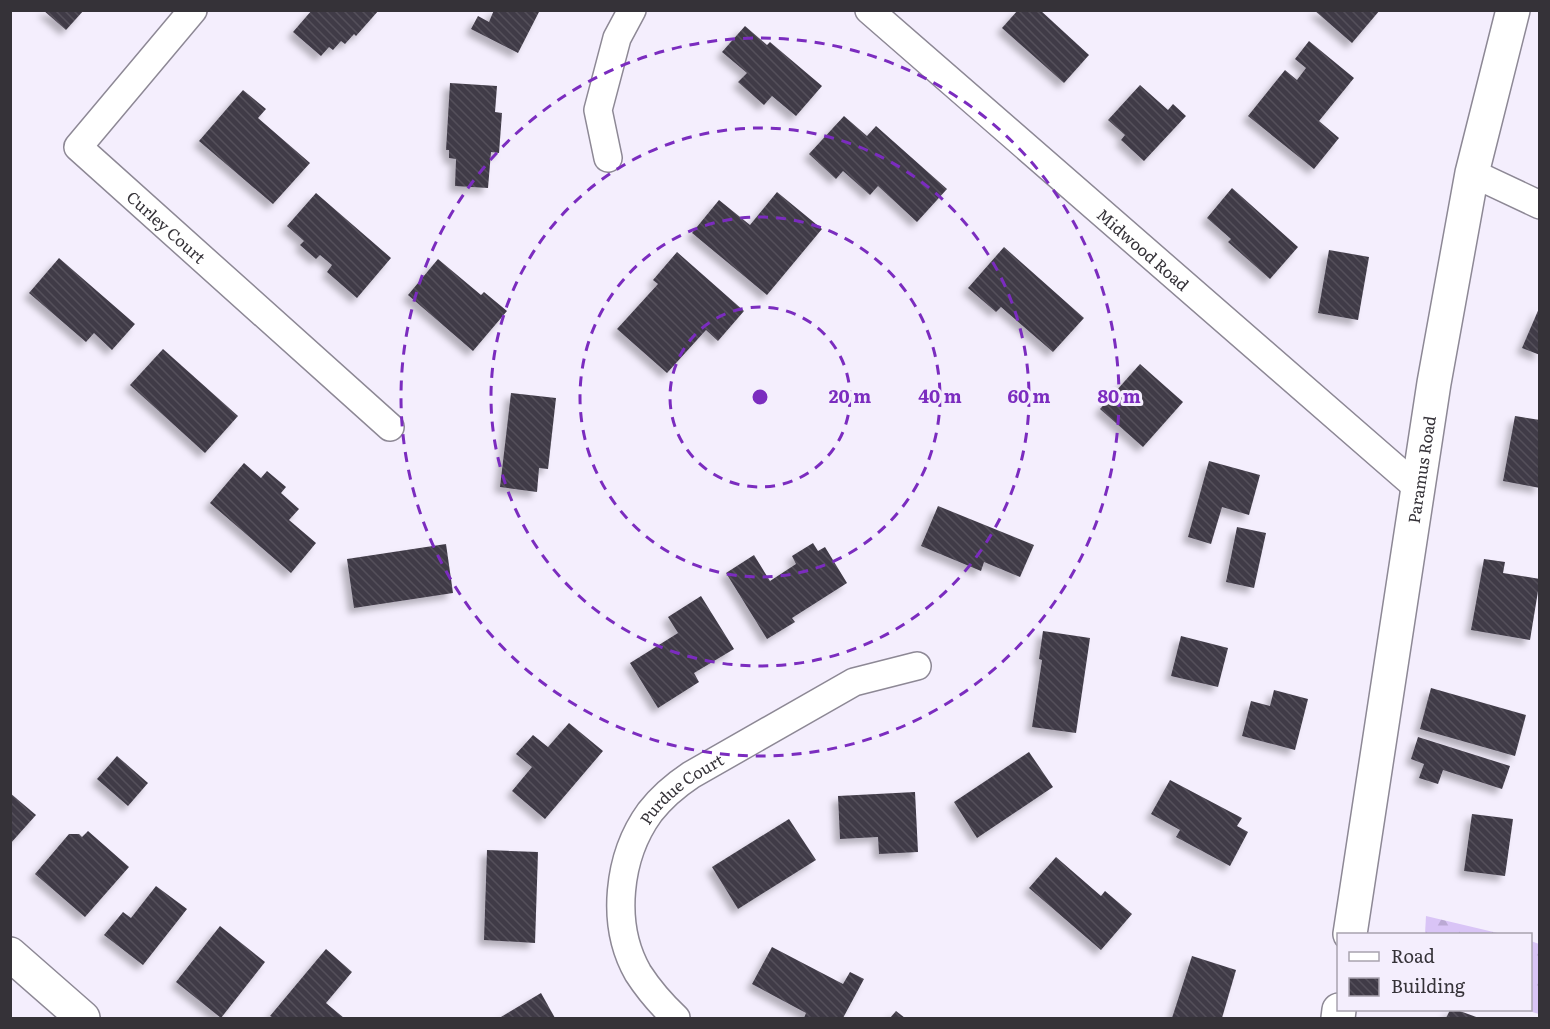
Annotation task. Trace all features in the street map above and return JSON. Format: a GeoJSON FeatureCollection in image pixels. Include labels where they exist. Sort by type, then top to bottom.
{"type":"FeatureCollection","features":[{"type":"Feature","properties":{"kind":"main road","name":"Paramus Road"},"geometry":{"type":"LineString","coordinates":[[1350,933],[1434,382],[1472,173],[1513,10]]}},
{"type":"Feature","properties":{"kind":"main road"},"geometry":{"type":"LineString","coordinates":[[10,954],[83,1018]]}},
{"type":"Feature","properties":{"kind":"street","name":"Curley Court"},"geometry":{"type":"LineString","coordinates":[[193,10],[78,147],[390,426]]}},
{"type":"Feature","properties":{"kind":"street"},"geometry":{"type":"LineString","coordinates":[[608,158],[598,110],[616,38],[632,10]]}},
{"type":"Feature","properties":{"kind":"street","name":"Midwood Road"},"geometry":{"type":"LineString","coordinates":[[869,10],[1418,488]]}},
{"type":"Feature","properties":{"kind":"street"},"geometry":{"type":"LineString","coordinates":[[1472,173],[1539,204]]}},
{"type":"Feature","properties":{"kind":"street","name":"Purdue Court"},"geometry":{"type":"LineString","coordinates":[[676,1018],[654,997],[637,971],[625,939],[621,905],[623,874],[633,841],[651,812],[676,785],[691,775],[854,682],[917,666]]}},
{"type":"Feature","properties":{"kind":"green space"},"geometry":{"type":"Polygon","coordinates":[[[1426,916],[1498,933],[1425,933],[1426,916]]]}},
{"type":"Feature","properties":{"kind":"green space"},"geometry":{"type":"Polygon","coordinates":[[[1532,941],[1539,944],[1539,1014],[1529,1011],[1532,1011],[1532,941]]]}},
{"type":"Feature","properties":{"kind":"building"},"geometry":{"type":"Polygon","coordinates":[[[43,10],[84,10],[66,30],[43,10]]]}},
{"type":"Feature","properties":{"kind":"building"},"geometry":{"type":"Polygon","coordinates":[[[312,10],[379,10],[356,36],[354,34],[345,44],[341,41],[333,50],[329,47],[321,56],[293,32],[312,10]]]}},
{"type":"Feature","properties":{"kind":"building"},"geometry":{"type":"Polygon","coordinates":[[[494,10],[540,10],[518,53],[471,29],[478,16],[489,22],[494,10]]]}},
{"type":"Feature","properties":{"kind":"building"},"geometry":{"type":"Polygon","coordinates":[[[1018,10],[1040,10],[1089,55],[1064,83],[1002,28],[1018,10]]]}},
{"type":"Feature","properties":{"kind":"building"},"geometry":{"type":"Polygon","coordinates":[[[1314,10],[1380,10],[1352,43],[1314,10]]]}},
{"type":"Feature","properties":{"kind":"building"},"geometry":{"type":"Polygon","coordinates":[[[745,26],[767,45],[770,42],[822,86],[796,116],[772,96],[764,105],[738,82],[747,73],[722,52],[745,26]]]}},
{"type":"Feature","properties":{"kind":"building"},"geometry":{"type":"Polygon","coordinates":[[[1309,41],[1354,78],[1319,121],[1339,138],[1314,169],[1248,116],[1285,70],[1297,80],[1306,68],[1295,59],[1309,41]]]}},
{"type":"Feature","properties":{"kind":"building"},"geometry":{"type":"Polygon","coordinates":[[[450,83],[497,86],[495,112],[502,113],[499,153],[491,152],[488,188],[455,186],[456,159],[449,158],[449,150],[446,150],[450,83]]]}},
{"type":"Feature","properties":{"kind":"building"},"geometry":{"type":"Polygon","coordinates":[[[1140,85],[1168,110],[1173,104],[1186,116],[1144,161],[1121,140],[1125,135],[1108,120],[1140,85]]]}},
{"type":"Feature","properties":{"kind":"building"},"geometry":{"type":"Polygon","coordinates":[[[243,90],[266,109],[258,118],[310,163],[273,204],[199,141],[243,90]]]}},
{"type":"Feature","properties":{"kind":"building"},"geometry":{"type":"Polygon","coordinates":[[[844,116],[867,136],[876,126],[947,189],[917,222],[878,186],[870,195],[843,171],[836,179],[809,154],[844,116]]]}},
{"type":"Feature","properties":{"kind":"building"},"geometry":{"type":"Polygon","coordinates":[[[1232,188],[1298,247],[1270,279],[1228,242],[1231,239],[1207,218],[1232,188]]]}},
{"type":"Feature","properties":{"kind":"building"},"geometry":{"type":"Polygon","coordinates":[[[777,192],[822,229],[767,295],[692,233],[719,200],[750,225],[777,192]]]}},
{"type":"Feature","properties":{"kind":"building"},"geometry":{"type":"Polygon","coordinates":[[[316,193],[391,258],[357,298],[327,272],[332,265],[320,255],[316,259],[300,245],[304,241],[287,226],[316,193]]]}},
{"type":"Feature","properties":{"kind":"building"},"geometry":{"type":"Polygon","coordinates":[[[1004,247],[1084,318],[1053,352],[1001,307],[996,312],[968,288],[1004,247]]]}},
{"type":"Feature","properties":{"kind":"building"},"geometry":{"type":"Polygon","coordinates":[[[1329,250],[1369,257],[1358,320],[1318,313],[1329,250]]]}},
{"type":"Feature","properties":{"kind":"building"},"geometry":{"type":"Polygon","coordinates":[[[677,252],[744,311],[718,341],[706,330],[667,373],[617,329],[658,284],[653,280],[677,252]]]}},
{"type":"Feature","properties":{"kind":"building"},"geometry":{"type":"Polygon","coordinates":[[[59,258],[135,324],[112,350],[94,333],[86,342],[29,293],[59,258]]]}},
{"type":"Feature","properties":{"kind":"building"},"geometry":{"type":"Polygon","coordinates":[[[438,259],[481,295],[484,292],[507,311],[473,351],[408,295],[438,259]]]}},
{"type":"Feature","properties":{"kind":"building"},"geometry":{"type":"Polygon","coordinates":[[[1540,306],[1540,355],[1522,348],[1540,306]]]}},
{"type":"Feature","properties":{"kind":"building"},"geometry":{"type":"Polygon","coordinates":[[[163,349],[238,416],[205,453],[130,385],[163,349]]]}},
{"type":"Feature","properties":{"kind":"building"},"geometry":{"type":"Polygon","coordinates":[[[1140,364],[1183,402],[1143,447],[1100,409],[1140,364]]]}},
{"type":"Feature","properties":{"kind":"building"},"geometry":{"type":"Polygon","coordinates":[[[511,393],[556,398],[548,469],[539,468],[537,492],[500,487],[511,393]]]}},
{"type":"Feature","properties":{"kind":"building"},"geometry":{"type":"Polygon","coordinates":[[[1515,416],[1540,420],[1540,488],[1503,481],[1515,416]]]}},
{"type":"Feature","properties":{"kind":"building"},"geometry":{"type":"Polygon","coordinates":[[[1209,461],[1260,475],[1249,515],[1222,507],[1211,544],[1188,537],[1209,461]]]}},
{"type":"Feature","properties":{"kind":"building"},"geometry":{"type":"Polygon","coordinates":[[[244,463],[261,478],[267,471],[286,487],[281,493],[299,509],[289,520],[316,543],[291,573],[210,503],[244,463]]]}},
{"type":"Feature","properties":{"kind":"building"},"geometry":{"type":"Polygon","coordinates":[[[938,506],[1034,545],[1020,577],[984,562],[981,571],[921,546],[938,506]]]}},
{"type":"Feature","properties":{"kind":"building"},"geometry":{"type":"Polygon","coordinates":[[[1237,527],[1266,533],[1254,588],[1226,582],[1237,527]]]}},
{"type":"Feature","properties":{"kind":"building"},"geometry":{"type":"Polygon","coordinates":[[[813,543],[818,551],[825,547],[847,583],[792,618],[795,622],[767,639],[726,573],[754,555],[770,581],[796,564],[792,556],[813,543]]]}},
{"type":"Feature","properties":{"kind":"building"},"geometry":{"type":"Polygon","coordinates":[[[446,544],[453,593],[354,608],[347,559],[446,544]]]}},
{"type":"Feature","properties":{"kind":"building"},"geometry":{"type":"Polygon","coordinates":[[[1484,559],[1505,562],[1503,573],[1540,579],[1530,640],[1471,630],[1484,559]]]}},
{"type":"Feature","properties":{"kind":"building"},"geometry":{"type":"Polygon","coordinates":[[[701,596],[734,649],[694,673],[699,682],[658,708],[630,663],[678,633],[668,617],[701,596]]]}},
{"type":"Feature","properties":{"kind":"building"},"geometry":{"type":"Polygon","coordinates":[[[1043,631],[1090,638],[1076,733],[1032,727],[1042,660],[1039,659],[1043,631]]]}},
{"type":"Feature","properties":{"kind":"building"},"geometry":{"type":"Polygon","coordinates":[[[1181,636],[1228,648],[1218,687],[1171,676],[1181,636]]]}},
{"type":"Feature","properties":{"kind":"building"},"geometry":{"type":"Polygon","coordinates":[[[1431,688],[1526,715],[1515,756],[1420,729],[1431,688]]]}},
{"type":"Feature","properties":{"kind":"building"},"geometry":{"type":"Polygon","coordinates":[[[1274,690],[1308,699],[1295,750],[1242,736],[1251,701],[1270,706],[1274,690]]]}},
{"type":"Feature","properties":{"kind":"building"},"geometry":{"type":"Polygon","coordinates":[[[569,723],[603,751],[545,819],[512,791],[532,767],[516,754],[533,735],[548,747],[569,723]]]}},
{"type":"Feature","properties":{"kind":"building"},"geometry":{"type":"Polygon","coordinates":[[[1418,737],[1510,766],[1502,789],[1443,770],[1438,784],[1419,778],[1424,764],[1411,759],[1418,737]]]}},
{"type":"Feature","properties":{"kind":"building"},"geometry":{"type":"Polygon","coordinates":[[[1029,752],[1053,787],[977,838],[954,802],[1029,752]]]}},
{"type":"Feature","properties":{"kind":"building"},"geometry":{"type":"Polygon","coordinates":[[[117,756],[148,783],[128,806],[97,779],[117,756]]]}},
{"type":"Feature","properties":{"kind":"building"},"geometry":{"type":"Polygon","coordinates":[[[1170,780],[1242,818],[1237,826],[1248,832],[1230,866],[1176,837],[1180,830],[1151,814],[1170,780]]]}},
{"type":"Feature","properties":{"kind":"building"},"geometry":{"type":"Polygon","coordinates":[[[915,792],[918,852],[879,854],[878,837],[840,839],[838,796],[915,792]]]}},
{"type":"Feature","properties":{"kind":"building"},"geometry":{"type":"Polygon","coordinates":[[[10,793],[36,815],[10,844],[10,793]]]}},
{"type":"Feature","properties":{"kind":"building"},"geometry":{"type":"Polygon","coordinates":[[[1472,814],[1513,819],[1505,876],[1464,871],[1472,814]]]}},
{"type":"Feature","properties":{"kind":"building"},"geometry":{"type":"Polygon","coordinates":[[[789,819],[816,860],[738,909],[712,867],[789,819]]]}},
{"type":"Feature","properties":{"kind":"building"},"geometry":{"type":"Polygon","coordinates":[[[88,831],[129,867],[85,917],[35,874],[69,834],[79,834],[82,837],[88,831]]]}},
{"type":"Feature","properties":{"kind":"building"},"geometry":{"type":"Polygon","coordinates":[[[487,850],[538,852],[535,943],[484,940],[487,850]]]}},
{"type":"Feature","properties":{"kind":"building"},"geometry":{"type":"Polygon","coordinates":[[[1056,857],[1101,896],[1105,891],[1132,914],[1101,950],[1029,888],[1056,857]]]}},
{"type":"Feature","properties":{"kind":"building"},"geometry":{"type":"Polygon","coordinates":[[[156,886],[187,909],[143,965],[104,935],[123,912],[131,918],[156,886]]]}},
{"type":"Feature","properties":{"kind":"building"},"geometry":{"type":"Polygon","coordinates":[[[220,926],[265,962],[221,1018],[176,982],[220,926]]]}},
{"type":"Feature","properties":{"kind":"building"},"geometry":{"type":"Polygon","coordinates":[[[772,947],[843,984],[850,972],[864,979],[843,1018],[804,1018],[806,1013],[752,984],[772,947]]]}},
{"type":"Feature","properties":{"kind":"building"},"geometry":{"type":"Polygon","coordinates":[[[326,949],[352,972],[326,1003],[344,1018],[274,1018],[270,1016],[326,949]]]}},
{"type":"Feature","properties":{"kind":"building"},"geometry":{"type":"Polygon","coordinates":[[[1192,956],[1236,970],[1222,1018],[1172,1018],[1192,956]]]}},
{"type":"Feature","properties":{"kind":"building"},"geometry":{"type":"Polygon","coordinates":[[[541,993],[555,1018],[501,1017],[541,993]]]}},
{"type":"Feature","properties":{"kind":"building"},"geometry":{"type":"Polygon","coordinates":[[[896,1011],[905,1018],[890,1018],[896,1011]]]}},
{"type":"Feature","properties":{"kind":"building"},"geometry":{"type":"Polygon","coordinates":[[[1450,1011],[1460,1011],[1479,1018],[1446,1018],[1450,1011]]]}}]}
